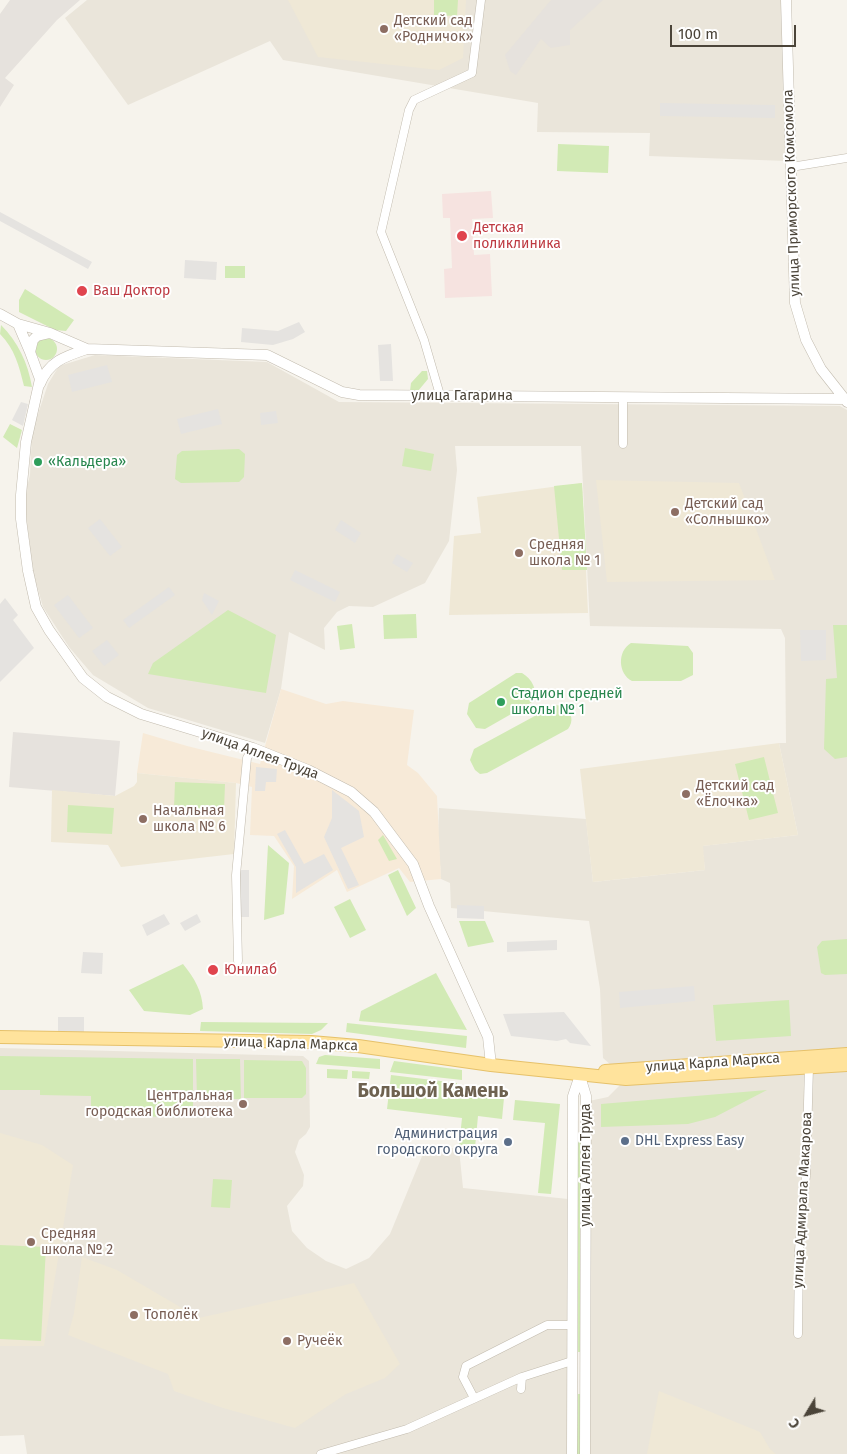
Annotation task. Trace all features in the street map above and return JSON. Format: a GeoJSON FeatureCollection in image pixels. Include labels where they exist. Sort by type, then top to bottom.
{"type":"FeatureCollection","features":[{"type":"Feature","properties":{"kind":"main road","name":"улица Карла Маркса"},"geometry":{"type":"LineString","coordinates":[[0,1037],[311,1042],[415,1053],[491,1066],[626,1079],[847,1064]]}},
{"type":"Feature","properties":{"kind":"main road","name":"улица Карла Маркса"},"geometry":{"type":"LineString","coordinates":[[580,1074],[847,1054]]}},
{"type":"Feature","properties":{"kind":"street"},"geometry":{"type":"LineString","coordinates":[[440,395],[424,340],[381,232],[409,110],[414,100],[472,73],[481,0]]}},
{"type":"Feature","properties":{"kind":"street","name":"улица Приморского Комсомола"},"geometry":{"type":"LineString","coordinates":[[786,0],[793,280],[798,314],[806,340],[821,369],[847,400]]}},
{"type":"Feature","properties":{"kind":"street"},"geometry":{"type":"LineString","coordinates":[[791,167],[847,158]]}},
{"type":"Feature","properties":{"kind":"street"},"geometry":{"type":"LineString","coordinates":[[0,314],[18,324],[87,349]]}},
{"type":"Feature","properties":{"kind":"street"},"geometry":{"type":"LineString","coordinates":[[18,324],[40,379],[39,388]]}},
{"type":"Feature","properties":{"kind":"street"},"geometry":{"type":"LineString","coordinates":[[31,355],[33,340],[37,336],[52,335]]}},
{"type":"Feature","properties":{"kind":"street"},"geometry":{"type":"LineString","coordinates":[[39,388],[46,372],[57,361],[62,347],[52,335]]}},
{"type":"Feature","properties":{"kind":"street"},"geometry":{"type":"LineString","coordinates":[[31,355],[42,365],[87,349]]}},
{"type":"Feature","properties":{"kind":"street","name":"улица Гагарина"},"geometry":{"type":"LineString","coordinates":[[87,349],[267,355],[342,392],[368,395],[847,400]]}},
{"type":"Feature","properties":{"kind":"street","name":"улица Аллея Труда"},"geometry":{"type":"LineString","coordinates":[[39,388],[26,442],[21,495],[28,571],[37,610],[78,671],[94,688],[141,714],[252,748],[308,770],[351,792],[374,812],[394,836],[413,864],[432,913],[488,1037],[491,1066]]}},
{"type":"Feature","properties":{"kind":"street"},"geometry":{"type":"LineString","coordinates":[[623,398],[623,444]]}},
{"type":"Feature","properties":{"kind":"street"},"geometry":{"type":"LineString","coordinates":[[238,961],[236,875],[247,758],[252,748]]}},
{"type":"Feature","properties":{"kind":"street","name":"улица Адмирала Макарова"},"geometry":{"type":"LineString","coordinates":[[798,1334],[799,1250],[806,1175],[808,1067]]}},
{"type":"Feature","properties":{"kind":"street","name":"улица Аллея Труда"},"geometry":{"type":"LineString","coordinates":[[572,1454],[573,1096],[580,1074]]}},
{"type":"Feature","properties":{"kind":"street","name":"улица Аллея Труда"},"geometry":{"type":"LineString","coordinates":[[580,1074],[586,1096],[585,1454]]}},
{"type":"Feature","properties":{"kind":"street"},"geometry":{"type":"LineString","coordinates":[[474,1398],[463,1377],[466,1366],[547,1325],[572,1325]]}},
{"type":"Feature","properties":{"kind":"street"},"geometry":{"type":"LineString","coordinates":[[321,1454],[407,1429],[522,1377],[572,1361]]}},
{"type":"Feature","properties":{"kind":"street"},"geometry":{"type":"LineString","coordinates":[[520,1389],[522,1377]]}},
{"type":"Feature","properties":{"kind":"shaded area"},"geometry":{"type":"Polygon","coordinates":[[[10,0],[80,0],[57,20],[5,78],[14,85],[0,107],[0,14],[10,0]]]}},
{"type":"Feature","properties":{"kind":"shaded area"},"geometry":{"type":"Polygon","coordinates":[[[87,0],[786,0],[787,161],[649,156],[650,133],[537,132],[538,103],[283,60],[270,41],[128,105],[65,18],[87,0]]]}},
{"type":"Feature","properties":{"kind":"shaded area","name":"Детский сад «Родничок»"},"geometry":{"type":"Polygon","coordinates":[[[288,0],[466,0],[463,58],[439,70],[318,57],[288,0]]]}},
{"type":"Feature","properties":{"kind":"shaded area"},"geometry":{"type":"Polygon","coordinates":[[[551,0],[603,0],[570,30],[570,45],[551,48],[541,39],[516,75],[510,71],[505,55],[551,0]]]}},
{"type":"Feature","properties":{"kind":"shaded area"},"geometry":{"type":"Polygon","coordinates":[[[660,103],[775,105],[775,118],[660,116],[660,103]]]}},
{"type":"Feature","properties":{"kind":"shaded area","name":"Детская поликлиника"},"geometry":{"type":"Polygon","coordinates":[[[491,191],[493,218],[472,219],[474,255],[490,254],[492,296],[445,298],[444,269],[452,268],[450,218],[443,218],[442,194],[491,191]]]}},
{"type":"Feature","properties":{"kind":"shaded area"},"geometry":{"type":"Polygon","coordinates":[[[0,212],[92,262],[88,269],[0,221],[0,212]]]}},
{"type":"Feature","properties":{"kind":"shaded area"},"geometry":{"type":"Polygon","coordinates":[[[185,260],[217,262],[216,280],[184,278],[185,260]]]}},
{"type":"Feature","properties":{"kind":"shaded area"},"geometry":{"type":"Polygon","coordinates":[[[299,322],[305,332],[293,339],[273,345],[241,342],[242,328],[278,331],[299,322]]]}},
{"type":"Feature","properties":{"kind":"shaded area"},"geometry":{"type":"Polygon","coordinates":[[[391,344],[393,381],[380,381],[378,345],[391,344]]]}},
{"type":"Feature","properties":{"kind":"shaded area"},"geometry":{"type":"Polygon","coordinates":[[[95,355],[267,362],[339,402],[840,406],[847,410],[847,1053],[612,1066],[603,1058],[600,989],[589,921],[451,908],[450,883],[441,879],[438,835],[439,808],[586,819],[593,882],[705,870],[702,846],[798,835],[779,743],[786,743],[785,638],[781,629],[590,626],[581,446],[455,446],[457,470],[449,541],[425,583],[373,607],[349,606],[337,612],[324,628],[325,650],[289,632],[281,689],[265,743],[148,708],[93,675],[69,647],[43,607],[33,572],[24,498],[30,475],[32,432],[48,384],[59,366],[95,355]]]}},
{"type":"Feature","properties":{"kind":"shaded area"},"geometry":{"type":"Polygon","coordinates":[[[107,365],[112,382],[72,392],[68,375],[107,365]]]}},
{"type":"Feature","properties":{"kind":"shaded area"},"geometry":{"type":"Polygon","coordinates":[[[21,402],[28,404],[23,426],[12,420],[21,402]]]}},
{"type":"Feature","properties":{"kind":"shaded area"},"geometry":{"type":"Polygon","coordinates":[[[218,409],[222,424],[181,434],[177,419],[218,409]]]}},
{"type":"Feature","properties":{"kind":"shaded area"},"geometry":{"type":"Polygon","coordinates":[[[276,411],[278,423],[261,425],[260,413],[276,411]]]}},
{"type":"Feature","properties":{"kind":"shaded area","name":"Детский сад «Солнышко»"},"geometry":{"type":"Polygon","coordinates":[[[596,480],[739,483],[775,580],[607,582],[596,480]]]}},
{"type":"Feature","properties":{"kind":"shaded area","name":"Средняя школа № 1"},"geometry":{"type":"Polygon","coordinates":[[[582,483],[588,613],[449,615],[454,536],[481,533],[477,497],[582,483]]]}},
{"type":"Feature","properties":{"kind":"shaded area"},"geometry":{"type":"Polygon","coordinates":[[[100,519],[122,547],[110,556],[88,528],[100,519]]]}},
{"type":"Feature","properties":{"kind":"shaded area"},"geometry":{"type":"Polygon","coordinates":[[[341,520],[361,533],[355,543],[335,530],[341,520]]]}},
{"type":"Feature","properties":{"kind":"shaded area"},"geometry":{"type":"Polygon","coordinates":[[[397,554],[413,563],[407,572],[392,563],[397,554]]]}},
{"type":"Feature","properties":{"kind":"shaded area"},"geometry":{"type":"Polygon","coordinates":[[[295,570],[340,592],[335,602],[290,580],[295,570]]]}},
{"type":"Feature","properties":{"kind":"shaded area"},"geometry":{"type":"Polygon","coordinates":[[[169,587],[175,595],[129,628],[123,620],[169,587]]]}},
{"type":"Feature","properties":{"kind":"shaded area"},"geometry":{"type":"Polygon","coordinates":[[[204,593],[219,601],[212,615],[202,600],[204,593]]]}},
{"type":"Feature","properties":{"kind":"shaded area"},"geometry":{"type":"Polygon","coordinates":[[[68,595],[93,628],[79,638],[54,605],[68,595]]]}},
{"type":"Feature","properties":{"kind":"shaded area"},"geometry":{"type":"Polygon","coordinates":[[[5,598],[18,615],[13,620],[34,648],[0,682],[0,604],[5,598]]]}},
{"type":"Feature","properties":{"kind":"shaded area"},"geometry":{"type":"Polygon","coordinates":[[[800,630],[826,630],[826,660],[801,661],[800,630]]]}},
{"type":"Feature","properties":{"kind":"shaded area"},"geometry":{"type":"Polygon","coordinates":[[[107,640],[119,655],[104,666],[92,651],[107,640]]]}},
{"type":"Feature","properties":{"kind":"shaded area"},"geometry":{"type":"Polygon","coordinates":[[[281,689],[326,704],[343,701],[414,710],[407,765],[418,773],[437,796],[441,879],[410,882],[399,868],[347,892],[337,870],[292,899],[294,866],[274,836],[250,835],[252,787],[236,783],[137,773],[143,733],[260,764],[281,689]]]}},
{"type":"Feature","properties":{"kind":"shaded area"},"geometry":{"type":"Polygon","coordinates":[[[13,732],[120,741],[115,796],[9,787],[13,732]]]}},
{"type":"Feature","properties":{"kind":"shaded area","name":"Детский сад «Ёлочка»"},"geometry":{"type":"Polygon","coordinates":[[[779,743],[798,835],[703,846],[705,870],[593,882],[580,769],[779,743]]]}},
{"type":"Feature","properties":{"kind":"shaded area"},"geometry":{"type":"Polygon","coordinates":[[[256,767],[277,769],[276,782],[266,782],[265,791],[255,791],[256,767]]]}},
{"type":"Feature","properties":{"kind":"shaded area","name":"Начальная школа № 6"},"geometry":{"type":"Polygon","coordinates":[[[137,773],[236,783],[234,854],[121,867],[108,845],[51,842],[52,790],[115,796],[134,786],[137,782],[137,773]]]}},
{"type":"Feature","properties":{"kind":"shaded area"},"geometry":{"type":"Polygon","coordinates":[[[332,790],[359,811],[364,837],[341,848],[359,885],[348,889],[324,837],[332,818],[332,790]]]}},
{"type":"Feature","properties":{"kind":"shaded area"},"geometry":{"type":"Polygon","coordinates":[[[285,830],[304,864],[324,854],[333,870],[296,893],[296,867],[277,834],[285,830]]]}},
{"type":"Feature","properties":{"kind":"shaded area"},"geometry":{"type":"Polygon","coordinates":[[[239,870],[249,870],[249,917],[239,917],[239,870]]]}},
{"type":"Feature","properties":{"kind":"shaded area"},"geometry":{"type":"Polygon","coordinates":[[[457,905],[484,906],[484,919],[457,918],[457,905]]]}},
{"type":"Feature","properties":{"kind":"shaded area"},"geometry":{"type":"Polygon","coordinates":[[[164,914],[170,924],[147,936],[142,925],[164,914]]]}},
{"type":"Feature","properties":{"kind":"shaded area"},"geometry":{"type":"Polygon","coordinates":[[[197,914],[201,922],[185,931],[180,923],[197,914]]]}},
{"type":"Feature","properties":{"kind":"shaded area"},"geometry":{"type":"Polygon","coordinates":[[[557,940],[557,950],[507,952],[507,942],[557,940]]]}},
{"type":"Feature","properties":{"kind":"shaded area"},"geometry":{"type":"Polygon","coordinates":[[[83,952],[103,953],[102,974],[81,973],[83,952]]]}},
{"type":"Feature","properties":{"kind":"shaded area"},"geometry":{"type":"Polygon","coordinates":[[[694,986],[695,1001],[620,1008],[619,992],[694,986]]]}},
{"type":"Feature","properties":{"kind":"shaded area"},"geometry":{"type":"Polygon","coordinates":[[[564,1012],[591,1046],[570,1043],[566,1039],[557,1041],[511,1036],[503,1014],[564,1012]]]}},
{"type":"Feature","properties":{"kind":"shaded area"},"geometry":{"type":"Polygon","coordinates":[[[58,1017],[84,1017],[84,1032],[58,1032],[58,1017]]]}},
{"type":"Feature","properties":{"kind":"shaded area"},"geometry":{"type":"Polygon","coordinates":[[[0,1048],[303,1056],[309,1061],[310,1127],[299,1140],[295,1152],[304,1175],[303,1186],[287,1206],[292,1231],[307,1248],[326,1261],[346,1269],[369,1258],[390,1234],[427,1144],[459,1149],[463,1188],[568,1199],[568,1454],[27,1454],[24,1435],[0,1436],[0,1048]]]}},
{"type":"Feature","properties":{"kind":"shaded area"},"geometry":{"type":"Polygon","coordinates":[[[847,1068],[847,1454],[590,1454],[589,1101],[608,1097],[620,1085],[847,1068]]]}},
{"type":"Feature","properties":{"kind":"shaded area","name":"Средняя школа № 2"},"geometry":{"type":"Polygon","coordinates":[[[0,1133],[42,1145],[73,1165],[44,1346],[0,1346],[0,1133]]]}},
{"type":"Feature","properties":{"kind":"shaded area","name":"Ручеёк"},"geometry":{"type":"Polygon","coordinates":[[[82,1257],[117,1270],[199,1318],[354,1283],[400,1364],[385,1378],[346,1394],[295,1428],[223,1408],[174,1391],[168,1374],[68,1335],[74,1313],[82,1257]]]}},
{"type":"Feature","properties":{"kind":"shaded area"},"geometry":{"type":"Polygon","coordinates":[[[659,1391],[760,1432],[770,1449],[776,1454],[647,1454],[659,1391]]]}},
{"type":"Feature","properties":{"kind":"green space"},"geometry":{"type":"Polygon","coordinates":[[[434,0],[458,0],[457,16],[434,15],[434,0]]]}},
{"type":"Feature","properties":{"kind":"green space"},"geometry":{"type":"Polygon","coordinates":[[[558,144],[609,146],[608,173],[557,171],[558,144]]]}},
{"type":"Feature","properties":{"kind":"green space"},"geometry":{"type":"Polygon","coordinates":[[[225,266],[245,266],[245,278],[225,278],[225,266]]]}},
{"type":"Feature","properties":{"kind":"green space"},"geometry":{"type":"Polygon","coordinates":[[[25,289],[74,320],[66,331],[55,330],[19,312],[19,300],[25,289]]]}},
{"type":"Feature","properties":{"kind":"green space"},"geometry":{"type":"Polygon","coordinates":[[[1,325],[21,353],[32,387],[24,386],[13,352],[0,334],[1,325]]]}},
{"type":"Feature","properties":{"kind":"green space"},"geometry":{"type":"Polygon","coordinates":[[[46,338],[54,341],[57,349],[54,357],[46,360],[38,357],[35,349],[38,341],[46,338]]]}},
{"type":"Feature","properties":{"kind":"green space"},"geometry":{"type":"Polygon","coordinates":[[[422,371],[427,371],[428,379],[418,391],[410,391],[411,383],[422,371]]]}},
{"type":"Feature","properties":{"kind":"green space"},"geometry":{"type":"Polygon","coordinates":[[[10,424],[22,430],[17,448],[3,437],[10,424]]]}},
{"type":"Feature","properties":{"kind":"green space"},"geometry":{"type":"Polygon","coordinates":[[[405,448],[434,454],[431,471],[402,466],[405,448]]]}},
{"type":"Feature","properties":{"kind":"green space"},"geometry":{"type":"Polygon","coordinates":[[[239,449],[245,454],[244,477],[239,482],[181,483],[175,479],[177,455],[182,451],[239,449]]]}},
{"type":"Feature","properties":{"kind":"green space"},"geometry":{"type":"Polygon","coordinates":[[[582,483],[587,570],[562,570],[554,486],[582,483]]]}},
{"type":"Feature","properties":{"kind":"green space"},"geometry":{"type":"Polygon","coordinates":[[[228,610],[276,635],[266,693],[148,674],[153,663],[228,610]]]}},
{"type":"Feature","properties":{"kind":"green space"},"geometry":{"type":"Polygon","coordinates":[[[416,614],[417,638],[384,639],[383,615],[416,614]]]}},
{"type":"Feature","properties":{"kind":"green space"},"geometry":{"type":"Polygon","coordinates":[[[352,624],[355,648],[340,650],[337,626],[352,624]]]}},
{"type":"Feature","properties":{"kind":"green space"},"geometry":{"type":"Polygon","coordinates":[[[833,625],[847,625],[847,757],[835,759],[824,749],[826,679],[837,678],[833,625]]]}},
{"type":"Feature","properties":{"kind":"green space"},"geometry":{"type":"Polygon","coordinates":[[[631,643],[688,646],[693,653],[693,675],[681,681],[632,681],[624,673],[621,662],[623,651],[631,643]]]}},
{"type":"Feature","properties":{"kind":"green space","name":"Стадион средней школы № 1"},"geometry":{"type":"Polygon","coordinates":[[[516,673],[522,673],[529,678],[535,689],[534,701],[485,729],[476,728],[467,714],[469,703],[516,673]]]}},
{"type":"Feature","properties":{"kind":"green space"},"geometry":{"type":"Polygon","coordinates":[[[555,705],[564,706],[569,711],[571,720],[568,729],[487,773],[480,774],[475,770],[470,760],[474,749],[555,705]]]}},
{"type":"Feature","properties":{"kind":"green space"},"geometry":{"type":"Polygon","coordinates":[[[764,757],[778,813],[749,820],[735,764],[764,757]]]}},
{"type":"Feature","properties":{"kind":"green space"},"geometry":{"type":"Polygon","coordinates":[[[175,782],[225,784],[224,810],[174,808],[175,782]]]}},
{"type":"Feature","properties":{"kind":"green space"},"geometry":{"type":"Polygon","coordinates":[[[68,805],[114,808],[112,834],[67,832],[68,805]]]}},
{"type":"Feature","properties":{"kind":"green space"},"geometry":{"type":"Polygon","coordinates":[[[383,835],[397,859],[389,861],[378,840],[383,835]]]}},
{"type":"Feature","properties":{"kind":"green space"},"geometry":{"type":"Polygon","coordinates":[[[268,845],[289,863],[284,914],[264,920],[268,845]]]}},
{"type":"Feature","properties":{"kind":"green space"},"geometry":{"type":"Polygon","coordinates":[[[398,870],[416,908],[407,916],[388,875],[398,870]]]}},
{"type":"Feature","properties":{"kind":"green space"},"geometry":{"type":"Polygon","coordinates":[[[350,899],[366,930],[350,938],[334,907],[350,899]]]}},
{"type":"Feature","properties":{"kind":"green space"},"geometry":{"type":"Polygon","coordinates":[[[459,921],[485,921],[494,942],[468,947],[459,921]]]}},
{"type":"Feature","properties":{"kind":"green space"},"geometry":{"type":"Polygon","coordinates":[[[847,939],[847,974],[825,975],[821,973],[817,947],[822,941],[847,939]]]}},
{"type":"Feature","properties":{"kind":"green space"},"geometry":{"type":"Polygon","coordinates":[[[183,964],[197,985],[203,1009],[190,1015],[144,1011],[129,990],[183,964]]]}},
{"type":"Feature","properties":{"kind":"green space"},"geometry":{"type":"Polygon","coordinates":[[[436,973],[467,1030],[359,1021],[361,1011],[436,973]]]}},
{"type":"Feature","properties":{"kind":"green space"},"geometry":{"type":"Polygon","coordinates":[[[789,1000],[791,1036],[716,1041],[713,1005],[789,1000]]]}},
{"type":"Feature","properties":{"kind":"green space"},"geometry":{"type":"Polygon","coordinates":[[[201,1022],[328,1023],[321,1030],[312,1034],[200,1031],[201,1022]]]}},
{"type":"Feature","properties":{"kind":"green space"},"geometry":{"type":"Polygon","coordinates":[[[347,1023],[467,1036],[466,1048],[346,1032],[347,1023]]]}},
{"type":"Feature","properties":{"kind":"green space"},"geometry":{"type":"Polygon","coordinates":[[[325,1055],[380,1059],[380,1069],[316,1064],[319,1057],[325,1055]]]}},
{"type":"Feature","properties":{"kind":"green space"},"geometry":{"type":"Polygon","coordinates":[[[0,1056],[193,1059],[193,1117],[91,1116],[91,1096],[40,1095],[40,1090],[0,1090],[0,1056]]]}},
{"type":"Feature","properties":{"kind":"green space"},"geometry":{"type":"Polygon","coordinates":[[[196,1059],[240,1059],[241,1099],[197,1099],[196,1059]]]}},
{"type":"Feature","properties":{"kind":"green space"},"geometry":{"type":"Polygon","coordinates":[[[244,1060],[302,1061],[306,1068],[306,1094],[302,1098],[244,1098],[244,1060]]]}},
{"type":"Feature","properties":{"kind":"green space"},"geometry":{"type":"Polygon","coordinates":[[[394,1061],[462,1070],[462,1080],[390,1072],[394,1061]]]}},
{"type":"Feature","properties":{"kind":"green space"},"geometry":{"type":"Polygon","coordinates":[[[327,1069],[348,1070],[347,1079],[327,1078],[327,1069]]]}},
{"type":"Feature","properties":{"kind":"green space"},"geometry":{"type":"Polygon","coordinates":[[[352,1071],[370,1072],[369,1079],[352,1078],[352,1071]]]}},
{"type":"Feature","properties":{"kind":"green space"},"geometry":{"type":"Polygon","coordinates":[[[391,1075],[457,1083],[457,1093],[504,1098],[502,1119],[478,1116],[475,1148],[459,1146],[462,1118],[387,1109],[391,1075]]]}},
{"type":"Feature","properties":{"kind":"green space"},"geometry":{"type":"Polygon","coordinates":[[[767,1090],[715,1117],[688,1124],[601,1127],[601,1104],[767,1090]]]}},
{"type":"Feature","properties":{"kind":"green space"},"geometry":{"type":"Polygon","coordinates":[[[515,1100],[560,1104],[551,1194],[538,1193],[545,1123],[513,1120],[515,1100]]]}},
{"type":"Feature","properties":{"kind":"green space"},"geometry":{"type":"Polygon","coordinates":[[[578,1141],[581,1141],[580,1352],[578,1352],[578,1141]]]}},
{"type":"Feature","properties":{"kind":"green space"},"geometry":{"type":"Polygon","coordinates":[[[213,1179],[232,1180],[230,1208],[211,1207],[213,1179]]]}},
{"type":"Feature","properties":{"kind":"green space"},"geometry":{"type":"Polygon","coordinates":[[[0,1245],[46,1247],[41,1341],[0,1339],[0,1245]]]}},
{"type":"Feature","properties":{"kind":"green space"},"geometry":{"type":"Polygon","coordinates":[[[578,1394],[580,1394],[580,1454],[577,1454],[578,1394]]]}},
{"type":"Feature","properties":{"kind":"place","name":"Детский сад «Родничок»"},"geometry":{"type":"Point","coordinates":[384,29]}},
{"type":"Feature","properties":{"kind":"place","name":"Детская поликлиника"},"geometry":{"type":"Point","coordinates":[462,236]}},
{"type":"Feature","properties":{"kind":"place","name":"Ваш Доктор"},"geometry":{"type":"Point","coordinates":[82,291]}},
{"type":"Feature","properties":{"kind":"place","name":"«Кальдера»"},"geometry":{"type":"Point","coordinates":[38,462]}},
{"type":"Feature","properties":{"kind":"place","name":"Детский сад «Солнышко»"},"geometry":{"type":"Point","coordinates":[675,512]}},
{"type":"Feature","properties":{"kind":"place","name":"Средняя школа № 1"},"geometry":{"type":"Point","coordinates":[519,553]}},
{"type":"Feature","properties":{"kind":"place","name":"Стадион средней школы № 1"},"geometry":{"type":"Point","coordinates":[501,702]}},
{"type":"Feature","properties":{"kind":"place","name":"Детский сад «Ёлочка»"},"geometry":{"type":"Point","coordinates":[686,794]}},
{"type":"Feature","properties":{"kind":"place","name":"Начальная школа № 6"},"geometry":{"type":"Point","coordinates":[143,819]}},
{"type":"Feature","properties":{"kind":"place","name":"Юнилаб"},"geometry":{"type":"Point","coordinates":[213,970]}},
{"type":"Feature","properties":{"kind":"place","name":"Центральная городская библиотека"},"geometry":{"type":"Point","coordinates":[243,1104]}},
{"type":"Feature","properties":{"kind":"place","name":"DHL Express Easy"},"geometry":{"type":"Point","coordinates":[625,1141]}},
{"type":"Feature","properties":{"kind":"place","name":"Администрация городского округа"},"geometry":{"type":"Point","coordinates":[508,1142]}},
{"type":"Feature","properties":{"kind":"place","name":"Средняя школа № 2"},"geometry":{"type":"Point","coordinates":[31,1242]}},
{"type":"Feature","properties":{"kind":"place","name":"Тополёк"},"geometry":{"type":"Point","coordinates":[134,1315]}},
{"type":"Feature","properties":{"kind":"place","name":"Ручеёк"},"geometry":{"type":"Point","coordinates":[287,1341]}},
{"type":"Feature","properties":{"kind":"district","name":"Большой Камень"},"geometry":{"type":"Point","coordinates":[433,1092]}}]}
